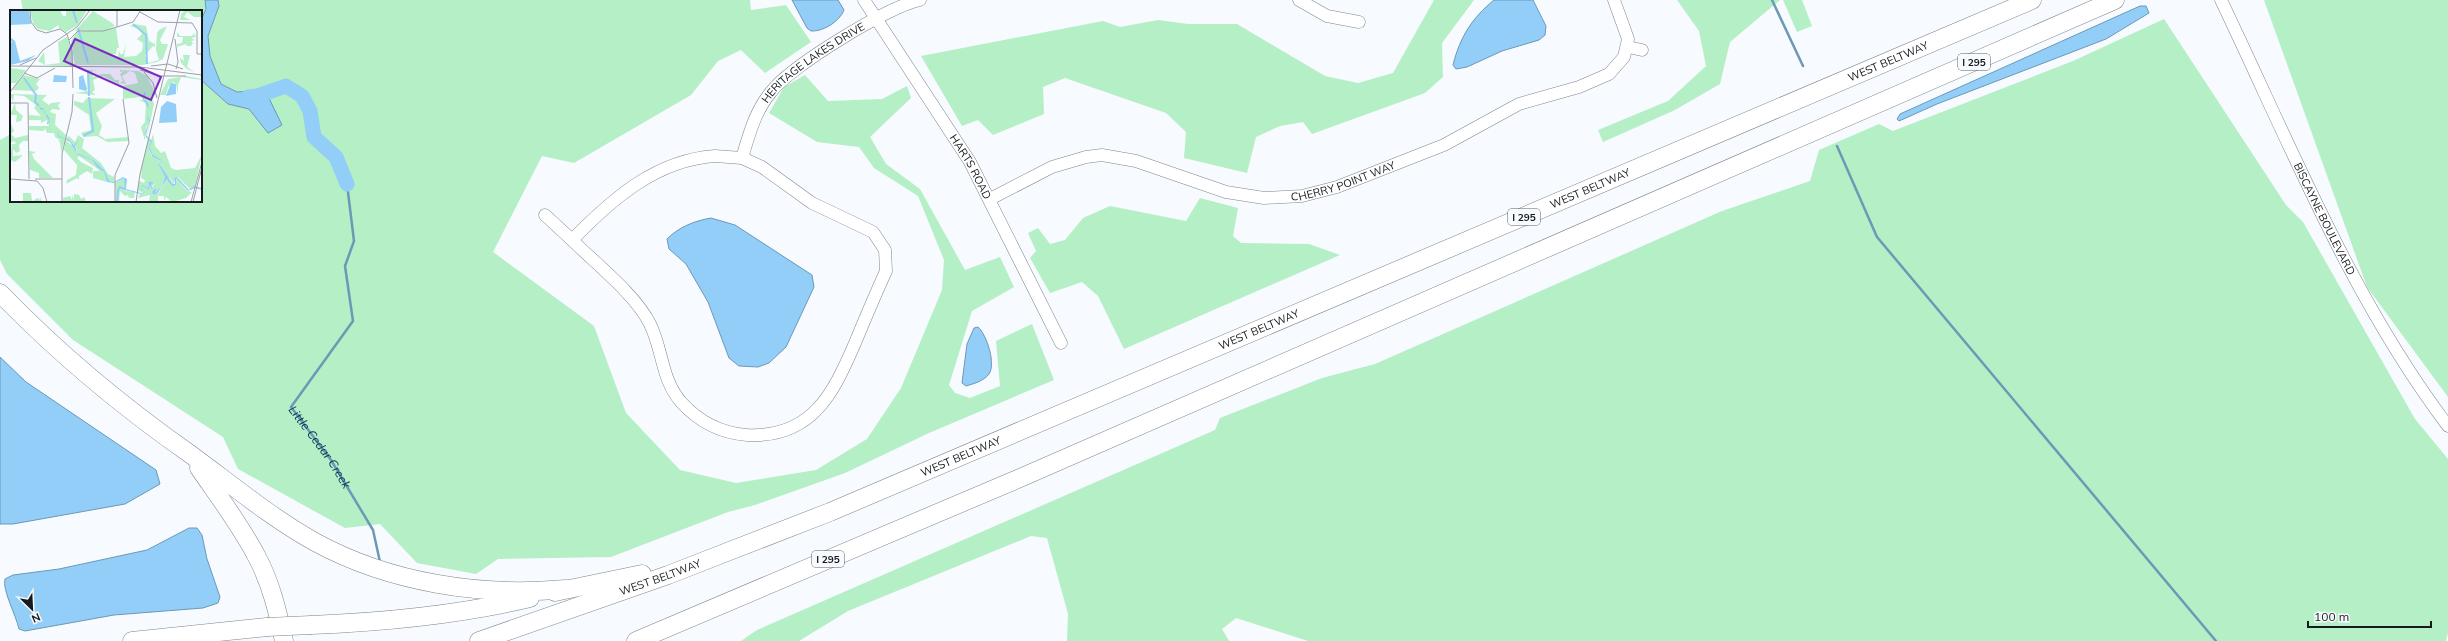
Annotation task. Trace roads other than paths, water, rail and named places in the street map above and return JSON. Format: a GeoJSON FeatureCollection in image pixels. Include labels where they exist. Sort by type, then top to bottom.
{"type":"FeatureCollection","features":[{"type":"Feature","properties":{"kind":"highway","name":"WEST BELTWAY"},"geometry":{"type":"LineString","coordinates":[[479,641],[668,575],[830,512],[2032,0]]}},
{"type":"Feature","properties":{"kind":"highway","name":"I 295"},"geometry":{"type":"LineString","coordinates":[[636,641],[1020,478],[2115,0]]}},
{"type":"Feature","properties":{"kind":"highway"},"geometry":{"type":"LineString","coordinates":[[0,293],[30,324],[149,426],[265,511],[315,542],[355,561],[424,582],[491,590],[539,592],[566,589]]}},
{"type":"Feature","properties":{"kind":"highway"},"geometry":{"type":"LineString","coordinates":[[190,455],[237,522],[258,558],[275,602],[284,641]]}},
{"type":"Feature","properties":{"kind":"highway"},"geometry":{"type":"LineString","coordinates":[[132,641],[267,627],[429,616],[498,606],[566,589],[643,573],[830,512]]}},
{"type":"Feature","properties":{"kind":"street","name":"HARTS ROAD"},"geometry":{"type":"LineString","coordinates":[[864,0],[970,162],[990,199],[1061,344]]}},
{"type":"Feature","properties":{"kind":"street","name":"HERITAGE LAKES DRIVE"},"geometry":{"type":"LineString","coordinates":[[742,158],[759,108],[775,87],[796,69],[876,18],[900,5],[920,0]]}},
{"type":"Feature","properties":{"kind":"street"},"geometry":{"type":"LineString","coordinates":[[1300,0],[1327,16],[1359,22]]}},
{"type":"Feature","properties":{"kind":"street"},"geometry":{"type":"LineString","coordinates":[[1614,0],[1627,30],[1628,47],[1642,50]]}},
{"type":"Feature","properties":{"kind":"street","name":"BISCAYNE BOULEVARD"},"geometry":{"type":"LineString","coordinates":[[2221,0],[2324,216],[2363,293],[2404,362],[2448,426]]}},
{"type":"Feature","properties":{"kind":"street","name":"CHERRY POINT WAY"},"geometry":{"type":"LineString","coordinates":[[990,199],[1052,167],[1086,157],[1102,156],[1136,161],[1226,192],[1246,196],[1285,198],[1319,193],[1444,145],[1519,104],[1579,87],[1609,74],[1618,66],[1628,47]]}},
{"type":"Feature","properties":{"kind":"street"},"geometry":{"type":"LineString","coordinates":[[545,215],[631,298],[650,323],[664,373],[670,387],[693,414],[722,430],[758,435],[775,433],[807,418],[821,407],[837,383],[886,271],[885,250],[873,232],[812,203],[776,176],[742,158],[699,157],[665,167],[603,208],[572,240]]}},
{"type":"Feature","properties":{"kind":"water"},"geometry":{"type":"Polygon","coordinates":[[[205,0],[218,0],[219,6],[208,36],[210,56],[221,84],[237,92],[265,90],[282,125],[268,133],[249,109],[228,104],[202,81],[202,18],[206,9],[205,0]]]}},
{"type":"Feature","properties":{"kind":"water"},"geometry":{"type":"Polygon","coordinates":[[[792,0],[838,0],[844,10],[835,22],[826,28],[811,31],[807,28],[792,0]]]}},
{"type":"Feature","properties":{"kind":"water"},"geometry":{"type":"Polygon","coordinates":[[[1494,0],[1533,0],[1546,26],[1545,35],[1539,40],[1502,51],[1467,67],[1456,69],[1453,65],[1463,37],[1473,21],[1494,0]]]}},
{"type":"Feature","properties":{"kind":"water"},"geometry":{"type":"Polygon","coordinates":[[[2140,6],[2146,6],[2149,13],[2106,39],[1937,104],[1899,121],[1897,119],[1900,114],[2140,6]]]}},
{"type":"Feature","properties":{"kind":"water"},"geometry":{"type":"Polygon","coordinates":[[[711,218],[735,225],[812,275],[814,287],[786,347],[769,363],[758,367],[739,366],[729,358],[708,302],[686,264],[669,249],[667,239],[677,231],[693,223],[711,218]]]}},
{"type":"Feature","properties":{"kind":"water"},"geometry":{"type":"Polygon","coordinates":[[[978,327],[990,350],[992,364],[991,369],[989,374],[984,379],[966,386],[962,383],[967,344],[974,328],[978,327]]]}},
{"type":"Feature","properties":{"kind":"water"},"geometry":{"type":"Polygon","coordinates":[[[0,357],[26,382],[156,470],[160,484],[125,504],[13,524],[0,524],[0,357]]]}},
{"type":"Feature","properties":{"kind":"water"},"geometry":{"type":"Polygon","coordinates":[[[189,528],[197,528],[202,535],[207,559],[220,597],[218,603],[203,608],[114,615],[25,631],[19,629],[7,596],[5,579],[13,575],[59,569],[147,550],[189,528]]]}},
{"type":"Feature","properties":{"kind":"waterway"},"geometry":{"type":"LineString","coordinates":[[1772,0],[1803,66]]}},
{"type":"Feature","properties":{"kind":"waterway","name":"Little Cedar Creek"},"geometry":{"type":"LineString","coordinates":[[248,97],[257,96],[286,86],[302,96],[310,111],[314,137],[336,157],[347,184]]}},
{"type":"Feature","properties":{"kind":"waterway"},"geometry":{"type":"LineString","coordinates":[[1837,146],[1877,237],[2216,641]]}},
{"type":"Feature","properties":{"kind":"waterway","name":"Little Cedar Creek"},"geometry":{"type":"LineString","coordinates":[[347,184],[354,241],[345,266],[353,321],[291,407],[331,460],[373,530],[380,562]]}}]}
